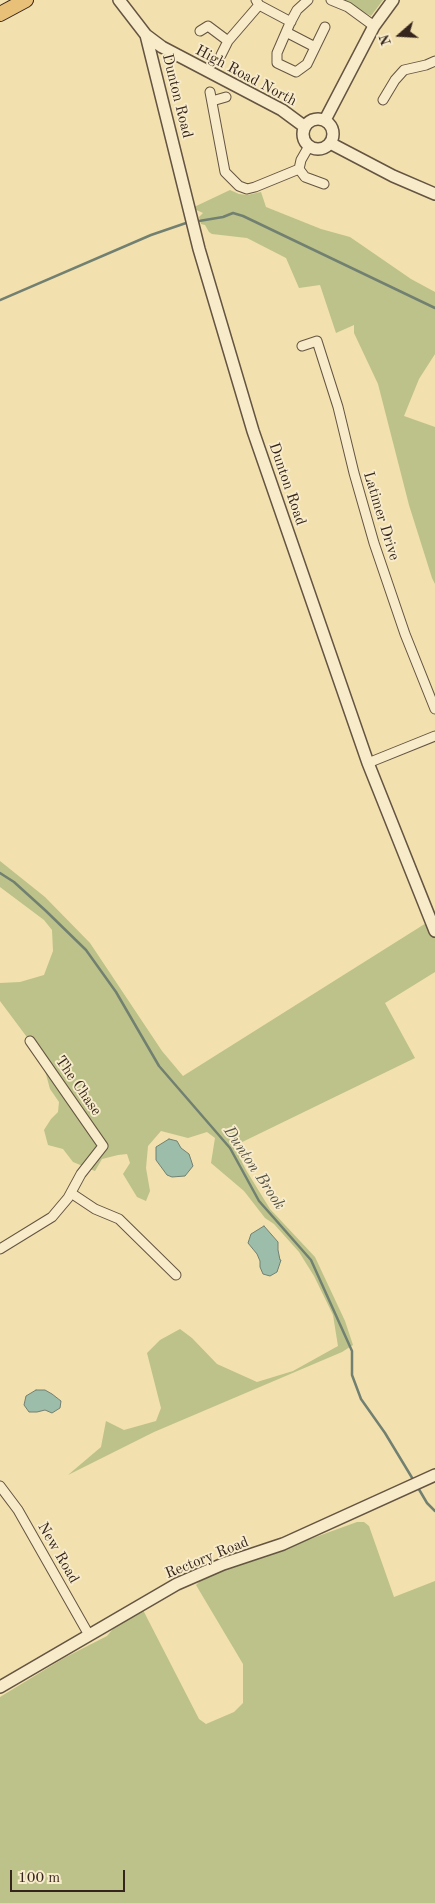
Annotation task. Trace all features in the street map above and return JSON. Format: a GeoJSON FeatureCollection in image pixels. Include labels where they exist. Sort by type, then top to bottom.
{"type":"FeatureCollection","features":[{"type":"Feature","properties":{"kind":"main road"},"geometry":{"type":"LineString","coordinates":[[0,14],[26,0]]}},
{"type":"Feature","properties":{"kind":"street"},"geometry":{"type":"LineString","coordinates":[[119,0],[146,35]]}},
{"type":"Feature","properties":{"kind":"street"},"geometry":{"type":"LineString","coordinates":[[308,0],[297,10],[286,32],[276,53],[277,63],[296,72],[307,64],[325,27]]}},
{"type":"Feature","properties":{"kind":"street"},"geometry":{"type":"LineString","coordinates":[[331,0],[348,7],[374,26]]}},
{"type":"Feature","properties":{"kind":"street"},"geometry":{"type":"LineString","coordinates":[[325,120],[374,26],[393,0]]}},
{"type":"Feature","properties":{"kind":"street"},"geometry":{"type":"LineString","coordinates":[[221,54],[228,41],[258,2],[291,22]]}},
{"type":"Feature","properties":{"kind":"street"},"geometry":{"type":"LineString","coordinates":[[200,31],[208,26],[228,41]]}},
{"type":"Feature","properties":{"kind":"street"},"geometry":{"type":"LineString","coordinates":[[286,32],[315,48]]}},
{"type":"Feature","properties":{"kind":"street","name":"High Road North"},"geometry":{"type":"LineString","coordinates":[[146,35],[171,53],[282,110],[305,127]]}},
{"type":"Feature","properties":{"kind":"street","name":"Dunton Road"},"geometry":{"type":"LineString","coordinates":[[146,35],[199,248],[235,373],[276,501],[368,763],[435,931]]}},
{"type":"Feature","properties":{"kind":"street"},"geometry":{"type":"LineString","coordinates":[[155,68],[171,53]]}},
{"type":"Feature","properties":{"kind":"street"},"geometry":{"type":"LineString","coordinates":[[383,100],[395,80],[404,70],[426,66],[435,61]]}},
{"type":"Feature","properties":{"kind":"street"},"geometry":{"type":"LineString","coordinates":[[226,97],[211,96],[225,172],[239,186],[247,189],[255,187],[299,169]]}},
{"type":"Feature","properties":{"kind":"street"},"geometry":{"type":"LineString","coordinates":[[318,119],[325,120],[332,128],[333,134],[330,143],[322,149],[309,146],[304,138],[305,127],[318,119]]}},
{"type":"Feature","properties":{"kind":"street"},"geometry":{"type":"LineString","coordinates":[[330,143],[393,176],[435,194]]}},
{"type":"Feature","properties":{"kind":"street"},"geometry":{"type":"LineString","coordinates":[[309,146],[301,160],[299,169],[304,177],[314,176],[324,184]]}},
{"type":"Feature","properties":{"kind":"street","name":"Latimer Drive"},"geometry":{"type":"LineString","coordinates":[[302,346],[316,341],[338,407],[374,543],[405,634],[435,709]]}},
{"type":"Feature","properties":{"kind":"street"},"geometry":{"type":"LineString","coordinates":[[368,763],[435,736]]}},
{"type":"Feature","properties":{"kind":"street","name":"The Chase"},"geometry":{"type":"LineString","coordinates":[[30,1041],[103,1146],[81,1174],[71,1193]]}},
{"type":"Feature","properties":{"kind":"street"},"geometry":{"type":"LineString","coordinates":[[0,1249],[52,1217],[71,1193],[95,1209],[119,1220],[176,1275]]}},
{"type":"Feature","properties":{"kind":"street","name":"Rectory Road"},"geometry":{"type":"LineString","coordinates":[[0,1687],[177,1584],[223,1564],[283,1544],[435,1475]]}},
{"type":"Feature","properties":{"kind":"street","name":"New Road"},"geometry":{"type":"LineString","coordinates":[[0,1486],[18,1510],[89,1635]]}},
{"type":"Feature","properties":{"kind":"green space"},"geometry":{"type":"Polygon","coordinates":[[[342,0],[383,0],[371,16],[342,0]]]}},
{"type":"Feature","properties":{"kind":"green space"},"geometry":{"type":"Polygon","coordinates":[[[230,190],[247,195],[261,192],[266,207],[321,229],[350,237],[411,279],[435,292],[435,354],[419,379],[404,416],[435,427],[435,584],[409,505],[378,384],[354,333],[354,325],[336,333],[320,285],[299,288],[286,258],[247,238],[212,234],[205,225],[201,224],[199,217],[203,213],[192,208],[230,190]]]}},
{"type":"Feature","properties":{"kind":"green space"},"geometry":{"type":"Polygon","coordinates":[[[0,861],[45,897],[90,943],[162,1051],[183,1076],[431,920],[435,931],[435,972],[385,1003],[415,1058],[234,1146],[270,1209],[315,1257],[345,1321],[353,1345],[342,1352],[154,1432],[68,1475],[101,1447],[106,1421],[124,1430],[156,1421],[161,1408],[147,1353],[160,1340],[180,1329],[192,1338],[217,1364],[257,1382],[293,1371],[338,1346],[333,1315],[314,1276],[299,1252],[274,1224],[265,1218],[244,1191],[211,1163],[215,1138],[207,1132],[188,1138],[161,1131],[148,1146],[146,1168],[150,1191],[146,1201],[137,1197],[123,1174],[130,1163],[127,1154],[102,1159],[95,1171],[73,1162],[63,1149],[48,1145],[44,1130],[58,1112],[59,1102],[50,1089],[41,1056],[0,1001],[0,983],[20,982],[44,975],[53,951],[52,930],[44,920],[0,887],[0,861]]]}},
{"type":"Feature","properties":{"kind":"green space"},"geometry":{"type":"Polygon","coordinates":[[[357,1522],[364,1522],[369,1526],[394,1597],[435,1581],[435,1903],[0,1903],[0,1697],[64,1658],[107,1636],[118,1623],[143,1610],[199,1719],[206,1724],[234,1712],[243,1703],[243,1664],[196,1585],[203,1578],[357,1522]]]}},
{"type":"Feature","properties":{"kind":"shaded area"},"geometry":{"type":"Polygon","coordinates":[[[169,1139],[177,1141],[181,1148],[189,1154],[193,1166],[185,1176],[172,1177],[167,1175],[156,1160],[156,1147],[169,1139]]]}},
{"type":"Feature","properties":{"kind":"shaded area"},"geometry":{"type":"Polygon","coordinates":[[[264,1226],[278,1242],[281,1260],[277,1272],[270,1276],[263,1274],[257,1254],[248,1243],[251,1234],[264,1226]]]}},
{"type":"Feature","properties":{"kind":"shaded area"},"geometry":{"type":"Polygon","coordinates":[[[36,1390],[45,1390],[52,1394],[61,1401],[60,1408],[52,1413],[45,1410],[29,1412],[24,1405],[26,1396],[36,1390]]]}},
{"type":"Feature","properties":{"kind":"waterway"},"geometry":{"type":"LineString","coordinates":[[199,221],[223,217],[233,213],[243,216],[435,308]]}},
{"type":"Feature","properties":{"kind":"waterway"},"geometry":{"type":"LineString","coordinates":[[0,300],[151,235],[186,223]]}},
{"type":"Feature","properties":{"kind":"waterway","name":"Dunton Brook"},"geometry":{"type":"LineString","coordinates":[[0,873],[14,882],[86,950],[116,992],[159,1066],[230,1148],[259,1201],[311,1260],[352,1351],[352,1375],[361,1399],[385,1433],[414,1481]]}},
{"type":"Feature","properties":{"kind":"waterway","name":"Dunton Brook"},"geometry":{"type":"LineString","coordinates":[[417,1486],[427,1503],[435,1511]]}}]}
